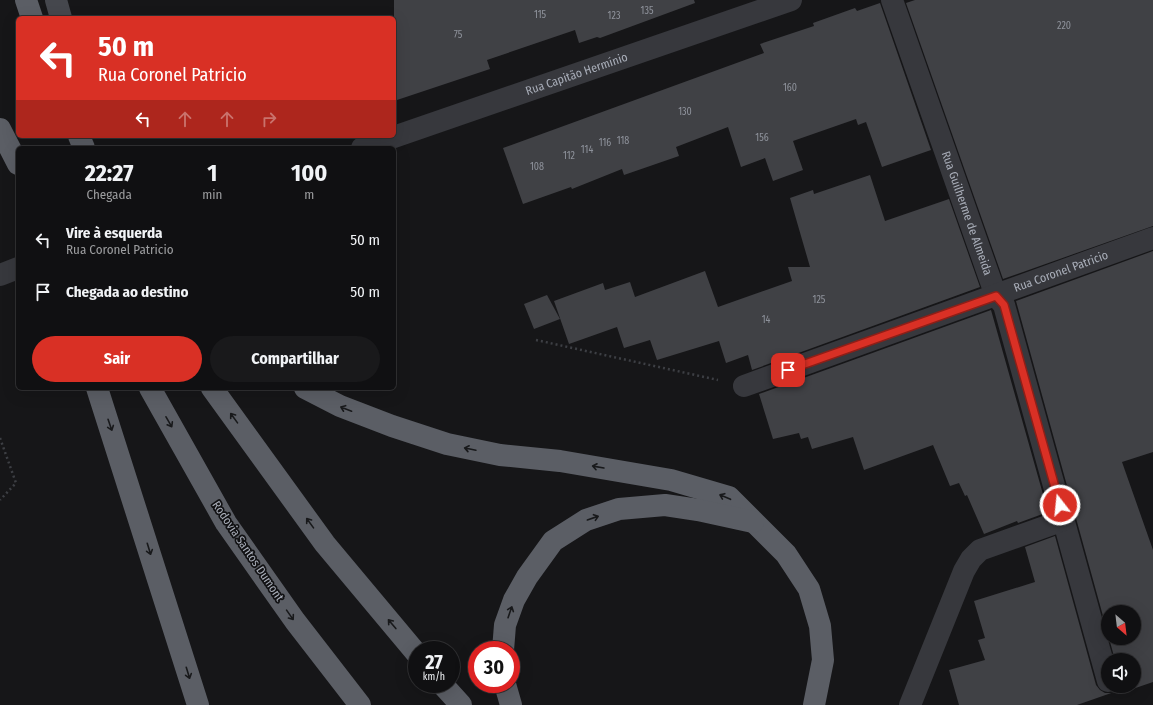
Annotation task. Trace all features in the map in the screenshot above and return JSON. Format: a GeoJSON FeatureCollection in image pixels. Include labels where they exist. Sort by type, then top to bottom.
{"type":"FeatureCollection","features":[{"type":"Feature","properties":{"kind":"highway"},"geometry":{"type":"LineString","coordinates":[[26,0],[31,16]]}},
{"type":"Feature","properties":{"kind":"highway"},"geometry":{"type":"LineString","coordinates":[[0,129],[16,160]]}},
{"type":"Feature","properties":{"kind":"highway"},"geometry":{"type":"LineString","coordinates":[[98,390],[198,705]]}},
{"type":"Feature","properties":{"kind":"highway","name":"Rodovia Santos Dumont"},"geometry":{"type":"LineString","coordinates":[[151,390],[226,523],[295,621],[360,705]]}},
{"type":"Feature","properties":{"kind":"highway"},"geometry":{"type":"LineString","coordinates":[[213,390],[324,544],[408,643]]}},
{"type":"Feature","properties":{"kind":"highway"},"geometry":{"type":"LineString","coordinates":[[309,390],[340,406],[392,426],[447,444],[500,455],[560,461],[671,480],[729,497],[786,554],[809,589],[820,626],[823,660],[814,705]]}},
{"type":"Feature","properties":{"kind":"highway"},"geometry":{"type":"LineString","coordinates":[[504,641],[506,625],[514,600],[527,577],[553,541],[586,520],[619,509],[665,505],[698,510],[753,522]]}},
{"type":"Feature","properties":{"kind":"highway"},"geometry":{"type":"LineString","coordinates":[[450,693],[461,705]]}},
{"type":"Feature","properties":{"kind":"highway"},"geometry":{"type":"LineString","coordinates":[[508,693],[511,705]]}},
{"type":"Feature","properties":{"kind":"main road"},"geometry":{"type":"LineString","coordinates":[[56,0],[60,16]]}},
{"type":"Feature","properties":{"kind":"street","name":"Rua Capitão Hermínio"},"geometry":{"type":"LineString","coordinates":[[396,136],[791,0]]}},
{"type":"Feature","properties":{"kind":"street","name":"Rua Guilherme de Almeida"},"geometry":{"type":"LineString","coordinates":[[892,0],[996,296],[1004,305],[1101,655]]}},
{"type":"Feature","properties":{"kind":"street","name":"Rua Capitão Hermínio"},"geometry":{"type":"LineString","coordinates":[[368,146],[391,138]]}},
{"type":"Feature","properties":{"kind":"street","name":"Rua Coronel Patricio"},"geometry":{"type":"LineString","coordinates":[[744,386],[1153,238]]}},
{"type":"Feature","properties":{"kind":"street"},"geometry":{"type":"LineString","coordinates":[[0,275],[16,269]]}},
{"type":"Feature","properties":{"kind":"street"},"geometry":{"type":"LineString","coordinates":[[910,705],[964,571],[971,559],[980,550],[1064,520]]}},
{"type":"Feature","properties":{"kind":"path"},"geometry":{"type":"LineString","coordinates":[[536,340],[744,386]]}},
{"type":"Feature","properties":{"kind":"path"},"geometry":{"type":"LineString","coordinates":[[0,438],[16,483],[0,500]]}},
{"type":"Feature","properties":{"kind":"building"},"geometry":{"type":"Polygon","coordinates":[[[394,0],[694,0],[695,3],[600,38],[597,37],[579,43],[575,30],[487,60],[490,69],[396,100],[396,16],[394,16],[394,0]]]}},
{"type":"Feature","properties":{"kind":"building"},"geometry":{"type":"Polygon","coordinates":[[[915,0],[1153,0],[1153,226],[1003,279],[906,3],[915,0]]]}},
{"type":"Feature","properties":{"kind":"building"},"geometry":{"type":"Polygon","coordinates":[[[880,3],[931,150],[882,167],[866,122],[858,125],[856,119],[793,141],[803,170],[773,181],[765,158],[741,167],[728,127],[676,147],[679,156],[624,175],[622,169],[572,189],[571,187],[523,204],[503,148],[764,53],[760,44],[814,26],[813,23],[855,8],[857,11],[880,3]]]}},
{"type":"Feature","properties":{"kind":"building"},"geometry":{"type":"Polygon","coordinates":[[[870,175],[885,221],[949,199],[980,287],[752,370],[748,355],[726,363],[719,341],[657,360],[650,340],[624,348],[617,327],[569,344],[554,301],[603,283],[605,290],[630,282],[635,297],[705,271],[718,307],[792,281],[788,267],[810,267],[790,198],[813,190],[814,194],[870,175]]]}},
{"type":"Feature","properties":{"kind":"building"},"geometry":{"type":"Polygon","coordinates":[[[1153,251],[1153,452],[1122,462],[1153,550],[1153,682],[1141,686],[1141,653],[1113,653],[1111,645],[1141,645],[1141,605],[1101,605],[1101,609],[1016,301],[1153,251]]]}},
{"type":"Feature","properties":{"kind":"building"},"geometry":{"type":"Polygon","coordinates":[[[547,295],[560,319],[534,329],[524,304],[547,295]]]}},
{"type":"Feature","properties":{"kind":"building"},"geometry":{"type":"Polygon","coordinates":[[[991,310],[1048,512],[1018,523],[1017,521],[984,534],[967,495],[965,496],[959,483],[950,486],[933,445],[864,470],[853,437],[812,449],[808,437],[801,439],[799,433],[773,439],[759,394],[991,310]]]}},
{"type":"Feature","properties":{"kind":"building"},"geometry":{"type":"Polygon","coordinates":[[[1055,536],[1096,685],[1101,691],[1101,693],[1111,693],[1077,705],[959,705],[949,670],[985,660],[978,640],[985,638],[974,601],[1035,582],[1025,547],[1055,536]]]}},
{"type":"Feature","properties":{"kind":"route"},"geometry":{"type":"LineString","coordinates":[[788,370],[996,296],[1004,305],[1060,505]]}}]}
